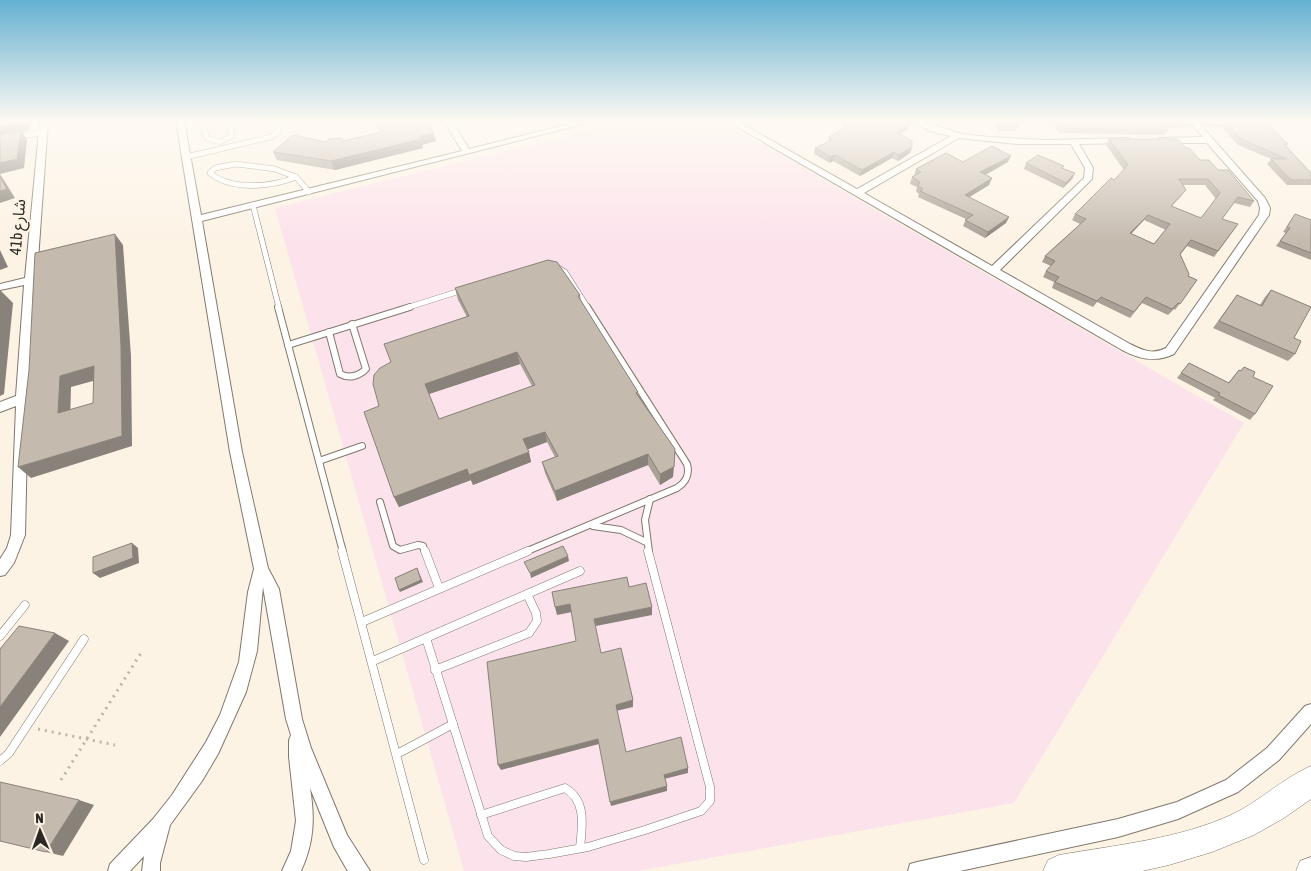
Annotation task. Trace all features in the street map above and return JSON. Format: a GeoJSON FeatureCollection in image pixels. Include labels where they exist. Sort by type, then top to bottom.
{"type":"FeatureCollection","features":[{"type":"Feature","properties":{"kind":"highway"},"geometry":{"type":"LineString","coordinates":[[1059,871],[1181,847],[1234,829],[1280,804],[1311,781]]}},
{"type":"Feature","properties":{"kind":"street","name":"41b شارع"},"geometry":{"type":"LineString","coordinates":[[0,570],[10,558],[16,546],[18,535],[22,399],[41,162]]}},
{"type":"Feature","properties":{"kind":"street"},"geometry":{"type":"LineString","coordinates":[[187,162],[236,452],[261,569],[272,589],[291,705],[298,733],[340,841],[352,862],[360,871]]}},
{"type":"Feature","properties":{"kind":"street"},"geometry":{"type":"LineString","coordinates":[[198,219],[429,162]]}},
{"type":"Feature","properties":{"kind":"street"},"geometry":{"type":"LineString","coordinates":[[802,162],[1134,352],[1151,356],[1165,354],[1170,351],[1175,341],[1264,215],[1265,208],[1262,200],[1229,162]]}},
{"type":"Feature","properties":{"kind":"street"},"geometry":{"type":"LineString","coordinates":[[857,193],[912,162]]}},
{"type":"Feature","properties":{"kind":"street"},"geometry":{"type":"LineString","coordinates":[[993,271],[1088,179],[1090,174],[1086,162]]}},
{"type":"Feature","properties":{"kind":"street"},"geometry":{"type":"LineString","coordinates":[[0,287],[30,280]]}},
{"type":"Feature","properties":{"kind":"street"},"geometry":{"type":"LineString","coordinates":[[0,406],[22,399]]}},
{"type":"Feature","properties":{"kind":"street"},"geometry":{"type":"LineString","coordinates":[[118,871],[146,843],[169,812],[202,764],[222,728],[237,694],[247,661],[253,631],[255,588],[261,569]]}},
{"type":"Feature","properties":{"kind":"street"},"geometry":{"type":"LineString","coordinates":[[917,871],[1118,828],[1178,810],[1232,786],[1273,754],[1311,712]]}},
{"type":"Feature","properties":{"kind":"street"},"geometry":{"type":"LineString","coordinates":[[291,871],[302,845],[306,826],[305,808],[297,765],[298,733]]}},
{"type":"Feature","properties":{"kind":"street"},"geometry":{"type":"LineString","coordinates":[[151,871],[151,863],[158,837],[169,812]]}},
{"type":"Feature","properties":{"kind":"lane"},"geometry":{"type":"LineString","coordinates":[[297,178],[270,186],[256,186],[215,178],[210,173],[215,167],[227,163],[278,169],[297,178],[309,192]]}},
{"type":"Feature","properties":{"kind":"lane"},"geometry":{"type":"LineString","coordinates":[[254,206],[288,345],[424,860]]}},
{"type":"Feature","properties":{"kind":"lane"},"geometry":{"type":"LineString","coordinates":[[362,622],[590,526],[684,484],[690,471],[688,464],[565,272],[561,268],[546,265]]}},
{"type":"Feature","properties":{"kind":"lane"},"geometry":{"type":"LineString","coordinates":[[288,345],[473,287]]}},
{"type":"Feature","properties":{"kind":"lane"},"geometry":{"type":"LineString","coordinates":[[329,332],[340,374],[344,377],[349,377],[362,373],[366,368],[352,324]]}},
{"type":"Feature","properties":{"kind":"lane"},"geometry":{"type":"LineString","coordinates":[[319,461],[362,446]]}},
{"type":"Feature","properties":{"kind":"lane"},"geometry":{"type":"LineString","coordinates":[[426,638],[488,836],[496,846],[506,853],[518,857],[580,848],[701,811],[710,801],[710,787],[646,542],[645,520],[650,499]]}},
{"type":"Feature","properties":{"kind":"lane"},"geometry":{"type":"LineString","coordinates":[[380,502],[393,546],[400,550],[418,545],[424,546],[439,588]]}},
{"type":"Feature","properties":{"kind":"lane"},"geometry":{"type":"LineString","coordinates":[[590,526],[620,529],[646,542]]}},
{"type":"Feature","properties":{"kind":"lane"},"geometry":{"type":"LineString","coordinates":[[372,662],[580,571]]}},
{"type":"Feature","properties":{"kind":"lane"},"geometry":{"type":"LineString","coordinates":[[436,670],[529,633],[537,621],[536,613],[528,594]]}},
{"type":"Feature","properties":{"kind":"lane"},"geometry":{"type":"LineString","coordinates":[[0,636],[25,605]]}},
{"type":"Feature","properties":{"kind":"lane"},"geometry":{"type":"LineString","coordinates":[[0,761],[9,753],[84,639]]}},
{"type":"Feature","properties":{"kind":"lane"},"geometry":{"type":"LineString","coordinates":[[397,754],[453,724]]}},
{"type":"Feature","properties":{"kind":"lane"},"geometry":{"type":"LineString","coordinates":[[481,815],[565,788],[574,792],[579,799],[581,808],[580,848]]}},
{"type":"Feature","properties":{"kind":"path"},"geometry":{"type":"LineString","coordinates":[[60,780],[141,653]]}},
{"type":"Feature","properties":{"kind":"path"},"geometry":{"type":"LineString","coordinates":[[26,726],[115,745]]}},
{"type":"Feature","properties":{"kind":"shaded area"},"geometry":{"type":"Polygon","coordinates":[[[462,162],[792,162],[1244,423],[1014,803],[638,871],[464,871],[275,208],[462,162]]]}},
{"type":"Feature","properties":{"kind":"building"},"geometry":{"type":"Polygon","coordinates":[[[847,162],[877,162],[862,170],[847,162]]]}},
{"type":"Feature","properties":{"kind":"building"},"geometry":{"type":"Polygon","coordinates":[[[930,162],[1000,162],[980,172],[992,178],[965,195],[1009,217],[988,232],[965,220],[973,215],[920,191],[923,189],[918,185],[920,182],[912,177],[921,172],[916,169],[930,162]]]}},
{"type":"Feature","properties":{"kind":"building"},"geometry":{"type":"Polygon","coordinates":[[[1054,162],[1064,166],[1061,168],[1075,173],[1066,183],[1026,163],[1054,162]]]}},
{"type":"Feature","properties":{"kind":"building"},"geometry":{"type":"Polygon","coordinates":[[[1126,162],[1210,162],[1218,170],[1228,170],[1254,201],[1238,197],[1222,219],[1238,224],[1218,251],[1191,240],[1180,254],[1189,274],[1188,276],[1197,280],[1180,304],[1178,303],[1172,309],[1146,297],[1134,312],[1101,297],[1097,301],[1055,282],[1059,277],[1046,271],[1055,261],[1045,256],[1086,219],[1075,214],[1111,178],[1114,180],[1128,165],[1126,162]],[[1179,179],[1186,190],[1171,206],[1201,218],[1220,193],[1208,179],[1179,179]],[[1148,215],[1130,233],[1154,244],[1170,224],[1148,215]]]}},
{"type":"Feature","properties":{"kind":"building"},"geometry":{"type":"Polygon","coordinates":[[[1274,162],[1300,162],[1311,173],[1311,180],[1291,180],[1274,162]]]}},
{"type":"Feature","properties":{"kind":"building"},"geometry":{"type":"Polygon","coordinates":[[[0,177],[7,189],[0,191],[0,177]]]}},
{"type":"Feature","properties":{"kind":"building"},"geometry":{"type":"Polygon","coordinates":[[[1295,214],[1311,220],[1311,253],[1280,241],[1290,228],[1287,227],[1295,214]]]}},
{"type":"Feature","properties":{"kind":"building"},"geometry":{"type":"Polygon","coordinates":[[[115,234],[121,345],[122,436],[18,467],[29,370],[35,253],[115,234]],[[94,366],[60,376],[58,413],[93,403],[94,366]]]}},
{"type":"Feature","properties":{"kind":"building"},"geometry":{"type":"Polygon","coordinates":[[[548,260],[557,262],[580,295],[578,296],[638,392],[636,393],[675,449],[674,467],[660,474],[648,454],[555,491],[542,462],[558,456],[545,432],[523,439],[529,452],[469,475],[467,469],[394,497],[364,412],[379,406],[373,384],[374,375],[380,368],[391,362],[384,344],[469,316],[455,288],[548,260]],[[517,352],[425,384],[439,419],[535,385],[517,352]]]}},
{"type":"Feature","properties":{"kind":"building"},"geometry":{"type":"Polygon","coordinates":[[[1271,290],[1311,307],[1294,338],[1301,341],[1295,354],[1219,321],[1237,295],[1262,306],[1271,290]]]}},
{"type":"Feature","properties":{"kind":"building"},"geometry":{"type":"Polygon","coordinates":[[[1189,363],[1229,383],[1239,370],[1241,371],[1244,367],[1255,372],[1253,377],[1273,386],[1255,414],[1181,373],[1189,363]]]}},
{"type":"Feature","properties":{"kind":"building"},"geometry":{"type":"Polygon","coordinates":[[[132,543],[133,558],[93,573],[93,557],[132,543]]]}},
{"type":"Feature","properties":{"kind":"building"},"geometry":{"type":"Polygon","coordinates":[[[563,546],[568,556],[530,573],[524,562],[563,546]]]}},
{"type":"Feature","properties":{"kind":"building"},"geometry":{"type":"Polygon","coordinates":[[[417,568],[421,580],[399,590],[395,578],[417,568]]]}},
{"type":"Feature","properties":{"kind":"building"},"geometry":{"type":"Polygon","coordinates":[[[627,577],[629,587],[646,583],[652,607],[594,619],[601,653],[621,648],[633,700],[616,705],[626,752],[681,737],[688,768],[664,775],[667,786],[610,802],[598,739],[498,765],[487,662],[576,641],[570,604],[555,607],[552,592],[627,577]]]}},
{"type":"Feature","properties":{"kind":"building"},"geometry":{"type":"Polygon","coordinates":[[[19,626],[55,633],[0,707],[0,649],[19,626]]]}},
{"type":"Feature","properties":{"kind":"building"},"geometry":{"type":"Polygon","coordinates":[[[0,782],[79,800],[46,852],[0,841],[0,782]]]}}]}
